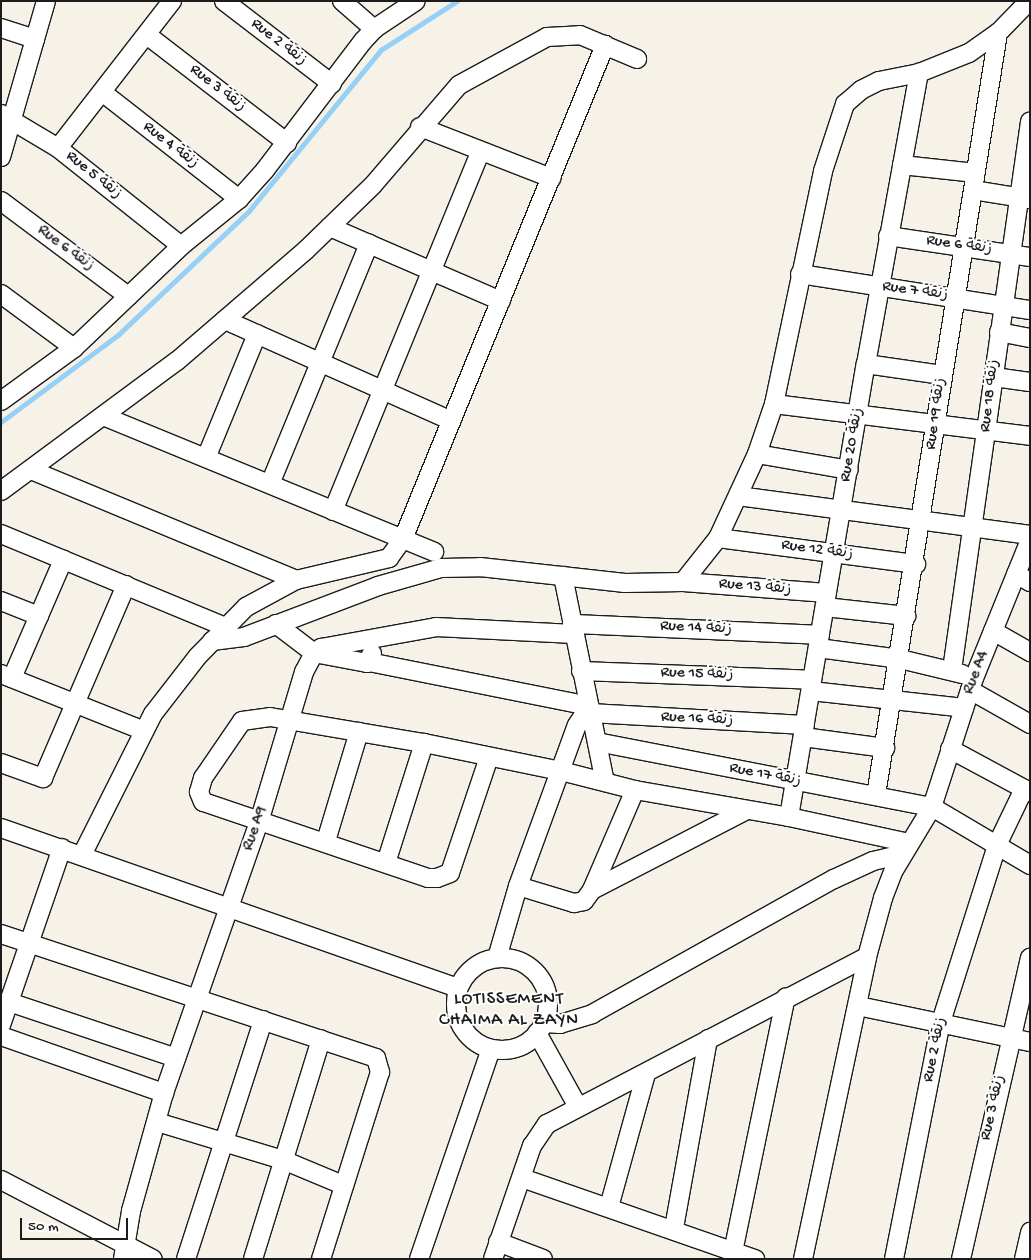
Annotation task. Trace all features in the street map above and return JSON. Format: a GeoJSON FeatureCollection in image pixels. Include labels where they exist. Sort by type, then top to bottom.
{"type":"FeatureCollection","features":[{"type":"Feature","properties":{"kind":"street"},"geometry":{"type":"LineString","coordinates":[[1,157],[7,116],[35,39],[46,1]]}},
{"type":"Feature","properties":{"kind":"street"},"geometry":{"type":"LineString","coordinates":[[58,148],[172,1]]}},
{"type":"Feature","properties":{"kind":"street","name":"Rue 2 زنقة"},"geometry":{"type":"LineString","coordinates":[[224,1],[332,84]]}},
{"type":"Feature","properties":{"kind":"street"},"geometry":{"type":"LineString","coordinates":[[342,1],[364,8],[374,30]]}},
{"type":"Feature","properties":{"kind":"street"},"geometry":{"type":"LineString","coordinates":[[5,392],[74,348],[181,246],[239,199],[286,143],[374,30],[416,1]]}},
{"type":"Feature","properties":{"kind":"street"},"geometry":{"type":"LineString","coordinates":[[684,582],[718,538],[757,454],[774,404],[823,171],[845,104],[861,90],[879,81],[919,73],[969,53],[998,33],[1029,1]]}},
{"type":"Feature","properties":{"kind":"street"},"geometry":{"type":"LineString","coordinates":[[1,28],[35,39]]}},
{"type":"Feature","properties":{"kind":"street","name":"Rue 19 زنقة"},"geometry":{"type":"LineString","coordinates":[[876,795],[886,748],[916,564],[942,375],[998,33]]}},
{"type":"Feature","properties":{"kind":"street","name":"Rue 3 زنقة"},"geometry":{"type":"LineString","coordinates":[[147,35],[286,143]]}},
{"type":"Feature","properties":{"kind":"street"},"geometry":{"type":"LineString","coordinates":[[1,491],[103,416],[225,320],[330,227],[373,185],[420,127],[459,85],[547,37],[580,35],[638,59]]}},
{"type":"Feature","properties":{"kind":"street"},"geometry":{"type":"LineString","coordinates":[[82,855],[152,714],[212,641],[226,627],[246,608],[296,580],[389,558],[403,539],[605,45]]}},
{"type":"Feature","properties":{"kind":"street","name":"Rue 20 زنقة"},"geometry":{"type":"LineString","coordinates":[[789,817],[888,236],[919,73]]}},
{"type":"Feature","properties":{"kind":"street","name":"Rue 4 زنقة"},"geometry":{"type":"LineString","coordinates":[[102,92],[239,199]]}},
{"type":"Feature","properties":{"kind":"street","name":"Rue 5 زنقة"},"geometry":{"type":"LineString","coordinates":[[7,116],[58,148],[181,246]]}},
{"type":"Feature","properties":{"kind":"street"},"geometry":{"type":"LineString","coordinates":[[420,127],[551,178]]}},
{"type":"Feature","properties":{"kind":"street","name":"Rue 18 زنقة"},"geometry":{"type":"LineString","coordinates":[[952,670],[974,529],[1010,253],[1024,198],[1029,131]]}},
{"type":"Feature","properties":{"kind":"street"},"geometry":{"type":"LineString","coordinates":[[333,511],[481,151]]}},
{"type":"Feature","properties":{"kind":"street"},"geometry":{"type":"LineString","coordinates":[[902,165],[975,181],[1024,198]]}},
{"type":"Feature","properties":{"kind":"street","name":"Rue 6 زنقة"},"geometry":{"type":"LineString","coordinates":[[1,201],[128,296]]}},
{"type":"Feature","properties":{"kind":"street"},"geometry":{"type":"LineString","coordinates":[[330,227],[501,300]]}},
{"type":"Feature","properties":{"kind":"street","name":"Rue 6 زنقة"},"geometry":{"type":"LineString","coordinates":[[888,236],[1030,257]]}},
{"type":"Feature","properties":{"kind":"street"},"geometry":{"type":"LineString","coordinates":[[270,484],[369,244]]}},
{"type":"Feature","properties":{"kind":"street","name":"Rue 7 زنقة"},"geometry":{"type":"LineString","coordinates":[[800,274],[1030,310]]}},
{"type":"Feature","properties":{"kind":"street"},"geometry":{"type":"LineString","coordinates":[[1,294],[74,348]]}},
{"type":"Feature","properties":{"kind":"street"},"geometry":{"type":"LineString","coordinates":[[225,320],[452,421]]}},
{"type":"Feature","properties":{"kind":"street"},"geometry":{"type":"LineString","coordinates":[[999,332],[1030,338]]}},
{"type":"Feature","properties":{"kind":"street"},"geometry":{"type":"LineString","coordinates":[[206,458],[257,334]]}},
{"type":"Feature","properties":{"kind":"street"},"geometry":{"type":"LineString","coordinates":[[866,364],[942,375]]}},
{"type":"Feature","properties":{"kind":"street"},"geometry":{"type":"LineString","coordinates":[[994,377],[1030,382]]}},
{"type":"Feature","properties":{"kind":"street"},"geometry":{"type":"LineString","coordinates":[[774,404],[935,426],[1030,436]]}},
{"type":"Feature","properties":{"kind":"street"},"geometry":{"type":"LineString","coordinates":[[103,416],[434,552]]}},
{"type":"Feature","properties":{"kind":"street"},"geometry":{"type":"LineString","coordinates":[[757,454],[849,470]]}},
{"type":"Feature","properties":{"kind":"street"},"geometry":{"type":"LineString","coordinates":[[31,470],[296,580]]}},
{"type":"Feature","properties":{"kind":"street"},"geometry":{"type":"LineString","coordinates":[[738,496],[842,512],[1030,535]]}},
{"type":"Feature","properties":{"kind":"street"},"geometry":{"type":"LineString","coordinates":[[1,534],[226,627]]}},
{"type":"Feature","properties":{"kind":"street","name":"Rue 12 زنقة"},"geometry":{"type":"LineString","coordinates":[[718,538],[916,564]]}},
{"type":"Feature","properties":{"kind":"street","name":"Rue A4"},"geometry":{"type":"LineString","coordinates":[[803,1259],[867,957],[883,898],[906,848],[932,807],[972,684],[993,631],[1023,578],[1030,540]]}},
{"type":"Feature","properties":{"kind":"street"},"geometry":{"type":"LineString","coordinates":[[63,560],[39,616],[7,676],[144,731]]}},
{"type":"Feature","properties":{"kind":"street","name":"Rue 13 زنقة"},"geometry":{"type":"LineString","coordinates":[[212,641],[244,637],[378,586],[441,568],[480,567],[625,583],[684,582],[826,600],[907,616]]}},
{"type":"Feature","properties":{"kind":"street"},"geometry":{"type":"LineString","coordinates":[[563,576],[589,710],[606,782]]}},
{"type":"Feature","properties":{"kind":"street"},"geometry":{"type":"LineString","coordinates":[[1,763],[43,778],[126,585]]}},
{"type":"Feature","properties":{"kind":"street"},"geometry":{"type":"LineString","coordinates":[[1,601],[39,616]]}},
{"type":"Feature","properties":{"kind":"street"},"geometry":{"type":"LineString","coordinates":[[276,624],[314,653],[375,637],[436,626],[573,629]]}},
{"type":"Feature","properties":{"kind":"street","name":"Rue 14 زنقة"},"geometry":{"type":"LineString","coordinates":[[573,629],[819,642],[952,670],[1030,724]]}},
{"type":"Feature","properties":{"kind":"street"},"geometry":{"type":"LineString","coordinates":[[993,631],[1030,652]]}},
{"type":"Feature","properties":{"kind":"street"},"geometry":{"type":"LineString","coordinates":[[369,662],[375,637]]}},
{"type":"Feature","properties":{"kind":"street","name":"Rue 16 زنقة"},"geometry":{"type":"LineString","coordinates":[[314,653],[369,662],[589,710],[804,731],[886,748]]}},
{"type":"Feature","properties":{"kind":"street","name":"Rue A9"},"geometry":{"type":"LineString","coordinates":[[124,1252],[131,1210],[158,1122],[164,1094],[259,822],[292,721],[304,672],[314,653]]}},
{"type":"Feature","properties":{"kind":"street","name":"Rue 15 زنقة"},"geometry":{"type":"LineString","coordinates":[[582,671],[812,685],[893,700],[964,708]]}},
{"type":"Feature","properties":{"kind":"street"},"geometry":{"type":"LineString","coordinates":[[497,958],[518,886],[577,725],[589,710]]}},
{"type":"Feature","properties":{"kind":"street"},"geometry":{"type":"LineString","coordinates":[[489,757],[450,874],[428,878],[326,841],[259,822],[203,802],[200,786],[242,721],[262,716],[424,744],[561,771],[635,790],[744,811],[789,817],[906,848]]}},
{"type":"Feature","properties":{"kind":"street"},"geometry":{"type":"LineString","coordinates":[[326,841],[359,732]]}},
{"type":"Feature","properties":{"kind":"street","name":"Rue 17 زنقة"},"geometry":{"type":"LineString","coordinates":[[598,742],[795,782],[876,795],[932,807],[1030,865]]}},
{"type":"Feature","properties":{"kind":"street"},"geometry":{"type":"LineString","coordinates":[[386,864],[424,744]]}},
{"type":"Feature","properties":{"kind":"street"},"geometry":{"type":"LineString","coordinates":[[950,749],[1027,790]]}},
{"type":"Feature","properties":{"kind":"street"},"geometry":{"type":"LineString","coordinates":[[518,886],[574,903],[584,901],[592,890],[635,790]]}},
{"type":"Feature","properties":{"kind":"street","name":"Rue 2 زنقة"},"geometry":{"type":"LineString","coordinates":[[894,1259],[941,1022],[998,845],[1027,790]]}},
{"type":"Feature","properties":{"kind":"street"},"geometry":{"type":"LineString","coordinates":[[592,890],[744,811]]}},
{"type":"Feature","properties":{"kind":"street"},"geometry":{"type":"LineString","coordinates":[[1,828],[458,988]]}},
{"type":"Feature","properties":{"kind":"street"},"geometry":{"type":"LineString","coordinates":[[62,848],[4,1013],[176,1058]]}},
{"type":"Feature","properties":{"kind":"street"},"geometry":{"type":"LineString","coordinates":[[578,1106],[541,1028],[548,996],[543,983],[524,963],[497,958],[473,968],[458,988],[456,1003],[458,1018],[465,1032],[477,1043],[491,1049],[516,1048],[541,1028],[592,1014],[834,878],[906,848]]}},
{"type":"Feature","properties":{"kind":"street"},"geometry":{"type":"LineString","coordinates":[[1,934],[372,1054],[380,1066],[321,1259]]}},
{"type":"Feature","properties":{"kind":"street"},"geometry":{"type":"LineString","coordinates":[[543,1259],[496,1251],[536,1137],[547,1124],[578,1106],[646,1074],[786,997],[867,957]]}},
{"type":"Feature","properties":{"kind":"street","name":"Rue 3 زنقة"},"geometry":{"type":"LineString","coordinates":[[961,1259],[1010,1037],[1030,958]]}},
{"type":"Feature","properties":{"kind":"street"},"geometry":{"type":"LineString","coordinates":[[733,1252],[786,997]]}},
{"type":"Feature","properties":{"kind":"street"},"geometry":{"type":"LineString","coordinates":[[858,1006],[1030,1042]]}},
{"type":"Feature","properties":{"kind":"street"},"geometry":{"type":"LineString","coordinates":[[186,1259],[222,1140],[263,1020]]}},
{"type":"Feature","properties":{"kind":"street"},"geometry":{"type":"LineString","coordinates":[[1,1036],[164,1094]]}},
{"type":"Feature","properties":{"kind":"street"},"geometry":{"type":"LineString","coordinates":[[253,1259],[322,1039]]}},
{"type":"Feature","properties":{"kind":"street"},"geometry":{"type":"LineString","coordinates":[[674,1228],[708,1039]]}},
{"type":"Feature","properties":{"kind":"street"},"geometry":{"type":"LineString","coordinates":[[419,1259],[491,1049]]}},
{"type":"Feature","properties":{"kind":"street"},"geometry":{"type":"LineString","coordinates":[[609,1207],[646,1074]]}},
{"type":"Feature","properties":{"kind":"street"},"geometry":{"type":"LineString","coordinates":[[158,1122],[283,1160],[343,1185]]}},
{"type":"Feature","properties":{"kind":"street"},"geometry":{"type":"LineString","coordinates":[[522,1178],[674,1228],[755,1259]]}},
{"type":"Feature","properties":{"kind":"street"},"geometry":{"type":"LineString","coordinates":[[1,1180],[124,1252],[153,1259]]}},
{"type":"Feature","properties":{"kind":"street"},"geometry":{"type":"LineString","coordinates":[[1024,1259],[1030,1232]]}},
{"type":"Feature","properties":{"kind":"waterway"},"geometry":{"type":"LineString","coordinates":[[1,422],[118,335],[249,211],[381,50],[457,1]]}},
{"type":"Feature","properties":{"kind":"district","name":"LOTISSEMENT CHAIMA AL ZAYN"},"geometry":{"type":"Point","coordinates":[509,1011]}}]}
